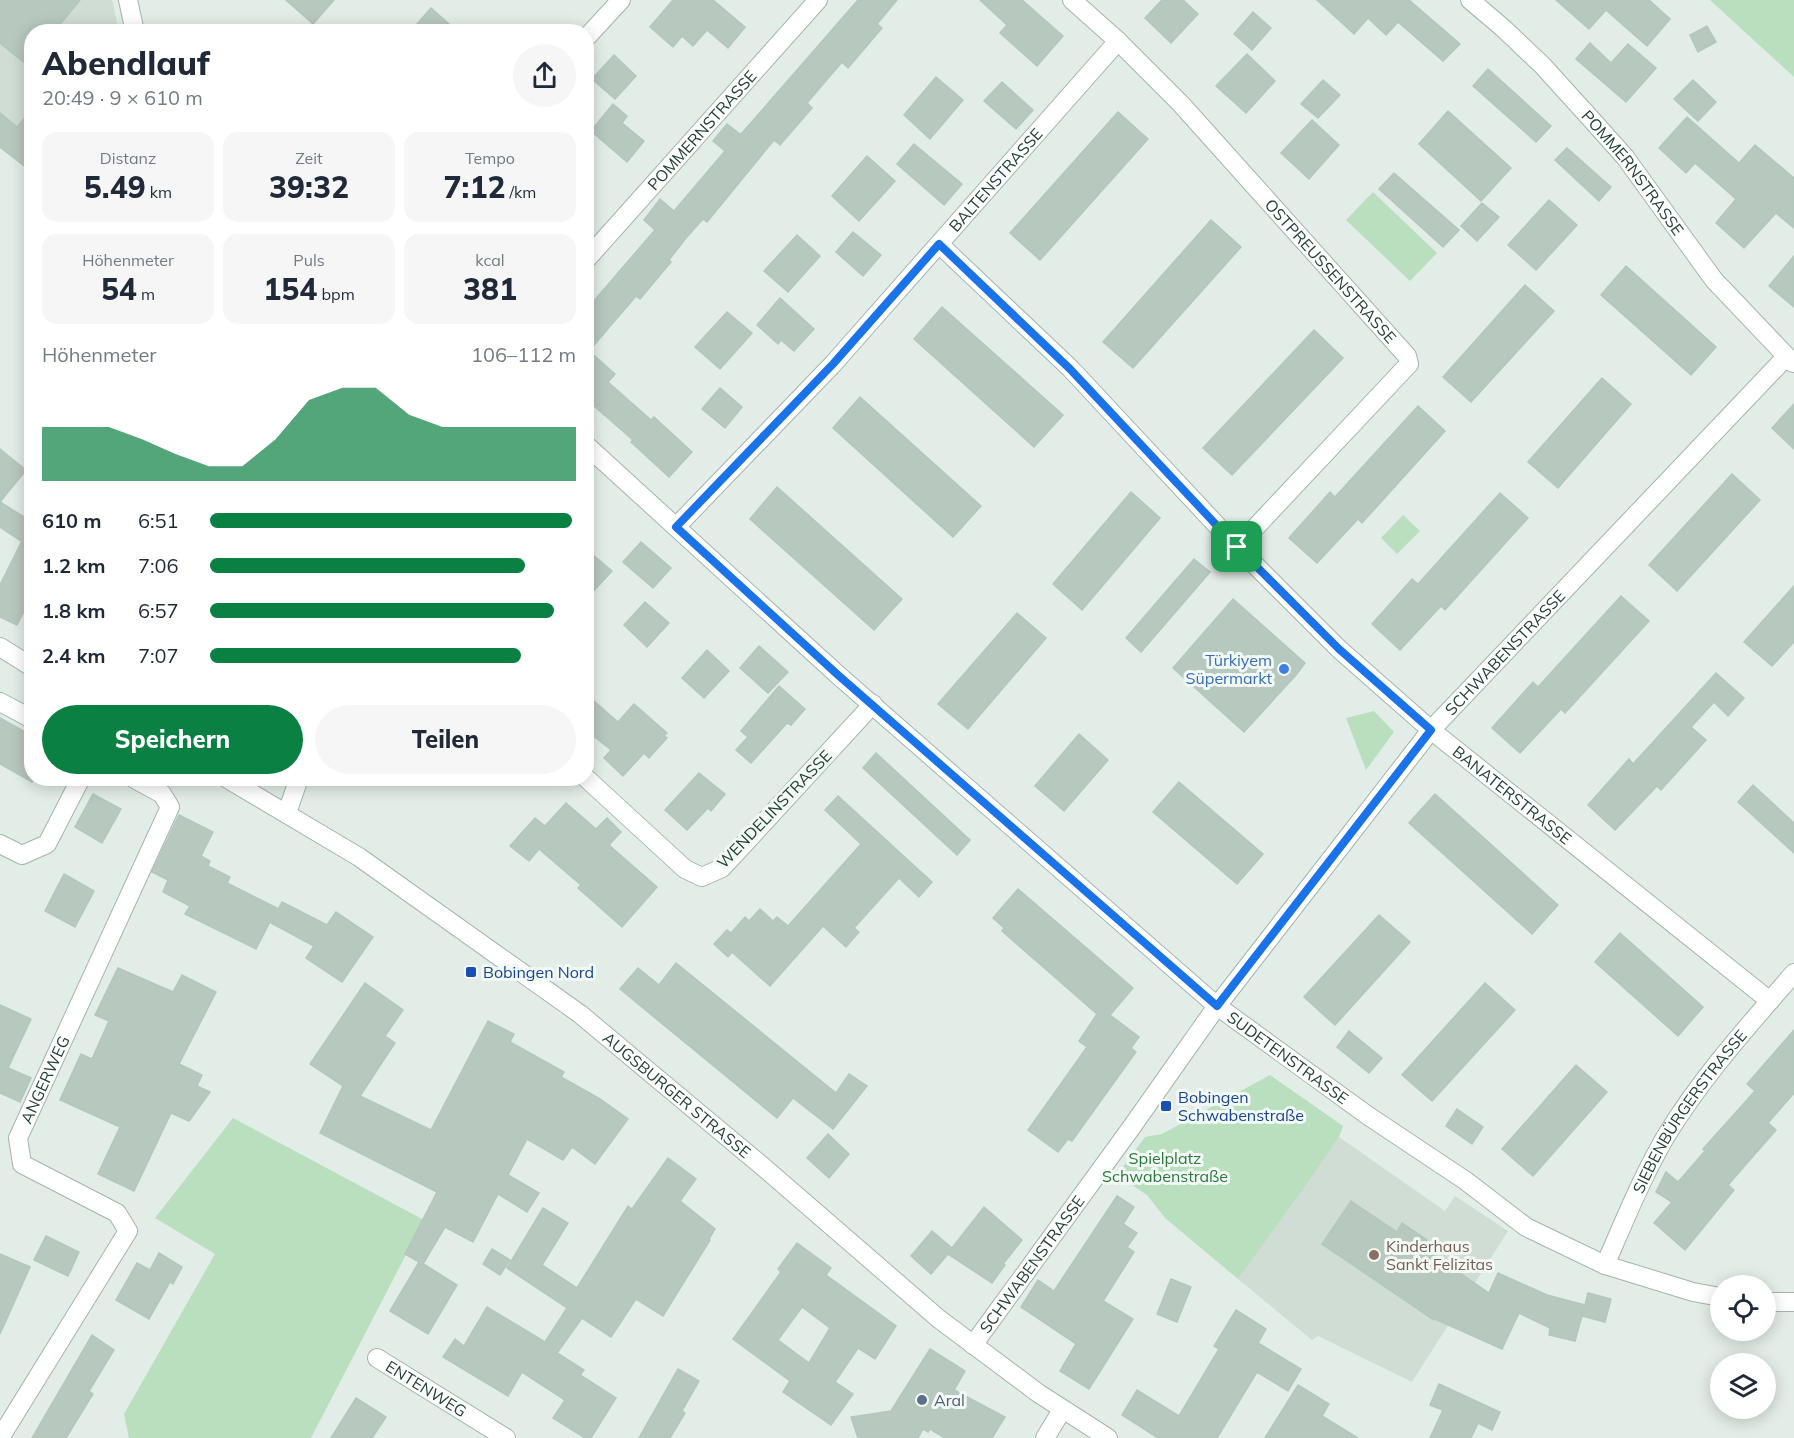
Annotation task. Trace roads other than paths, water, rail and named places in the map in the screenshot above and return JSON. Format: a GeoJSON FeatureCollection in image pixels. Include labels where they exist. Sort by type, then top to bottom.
{"type":"FeatureCollection","features":[{"type":"Feature","properties":{"kind":"street"},"geometry":{"type":"LineString","coordinates":[[128,0],[133,24]]}},
{"type":"Feature","properties":{"kind":"street"},"geometry":{"type":"LineString","coordinates":[[594,29],[621,0]]}},
{"type":"Feature","properties":{"kind":"street","name":"POMMERNSTRASSE"},"geometry":{"type":"LineString","coordinates":[[594,251],[818,0]]}},
{"type":"Feature","properties":{"kind":"street","name":"OSTPREUSSENSTRASSE"},"geometry":{"type":"LineString","coordinates":[[1072,0],[1118,41],[1181,104],[1407,356],[1409,364],[1237,547]]}},
{"type":"Feature","properties":{"kind":"street","name":"POMMERNSTRASSE"},"geometry":{"type":"LineString","coordinates":[[1470,0],[1543,66],[1625,157],[1714,280],[1790,361]]}},
{"type":"Feature","properties":{"kind":"street","name":"BALTENSTRASSE"},"geometry":{"type":"LineString","coordinates":[[676,527],[833,364],[1118,41]]}},
{"type":"Feature","properties":{"kind":"street","name":"BANATERSTRASSE"},"geometry":{"type":"LineString","coordinates":[[939,244],[1070,369],[1237,547],[1339,649],[1431,730],[1770,1001]]}},
{"type":"Feature","properties":{"kind":"street","name":"SCHWABENSTRASSE"},"geometry":{"type":"LineString","coordinates":[[973,1345],[1217,1006],[1431,730],[1790,361]]}},
{"type":"Feature","properties":{"kind":"street","name":"SUDETENSTRASSE"},"geometry":{"type":"LineString","coordinates":[[594,452],[873,704],[1217,1006],[1526,1227],[1605,1265],[1710,1295]]}},
{"type":"Feature","properties":{"kind":"street"},"geometry":{"type":"LineString","coordinates":[[0,647],[24,662]]}},
{"type":"Feature","properties":{"kind":"street"},"geometry":{"type":"LineString","coordinates":[[0,702],[24,715]]}},
{"type":"Feature","properties":{"kind":"street","name":"WENDELINSTRASSE"},"geometry":{"type":"LineString","coordinates":[[594,785],[685,869],[702,877],[722,868],[873,704]]}},
{"type":"Feature","properties":{"kind":"street"},"geometry":{"type":"LineString","coordinates":[[0,844],[22,855],[47,844],[77,786]]}},
{"type":"Feature","properties":{"kind":"street","name":"ANGERWEG"},"geometry":{"type":"LineString","coordinates":[[0,1438],[128,1231],[117,1213],[22,1164],[18,1138],[171,807],[162,794],[148,786]]}},
{"type":"Feature","properties":{"kind":"street","name":"AUGSBURGER STRASSE"},"geometry":{"type":"LineString","coordinates":[[240,786],[287,813],[401,886],[580,1014],[761,1165],[939,1319],[1062,1410],[1108,1438]]}},
{"type":"Feature","properties":{"kind":"street"},"geometry":{"type":"LineString","coordinates":[[287,813],[295,786]]}},
{"type":"Feature","properties":{"kind":"street","name":"SIEBENBÜRGERSTRASSE"},"geometry":{"type":"LineString","coordinates":[[1605,1265],[1636,1194],[1666,1137],[1703,1083],[1794,974]]}},
{"type":"Feature","properties":{"kind":"street"},"geometry":{"type":"LineString","coordinates":[[1776,1302],[1794,1302]]}},
{"type":"Feature","properties":{"kind":"street","name":"ENTENWEG"},"geometry":{"type":"LineString","coordinates":[[377,1358],[506,1438]]}},
{"type":"Feature","properties":{"kind":"street"},"geometry":{"type":"LineString","coordinates":[[1046,1438],[1062,1410]]}},
{"type":"Feature","properties":{"kind":"place","name":"Türkiyem Süpermarkt"},"geometry":{"type":"Point","coordinates":[1284,669]}},
{"type":"Feature","properties":{"kind":"place","name":"Bobingen Nord"},"geometry":{"type":"Point","coordinates":[471,972]}},
{"type":"Feature","properties":{"kind":"place","name":"Bobingen Schwabenstraße"},"geometry":{"type":"Point","coordinates":[1166,1106]}},
{"type":"Feature","properties":{"kind":"place","name":"Kinderhaus Sankt Felizitas"},"geometry":{"type":"Point","coordinates":[1374,1255]}},
{"type":"Feature","properties":{"kind":"place","name":"Aral"},"geometry":{"type":"Point","coordinates":[922,1400]}},
{"type":"Feature","properties":{"kind":"park label","name":"Spielplatz Schwabenstraße"},"geometry":{"type":"Point","coordinates":[1165,1167]}}]}
